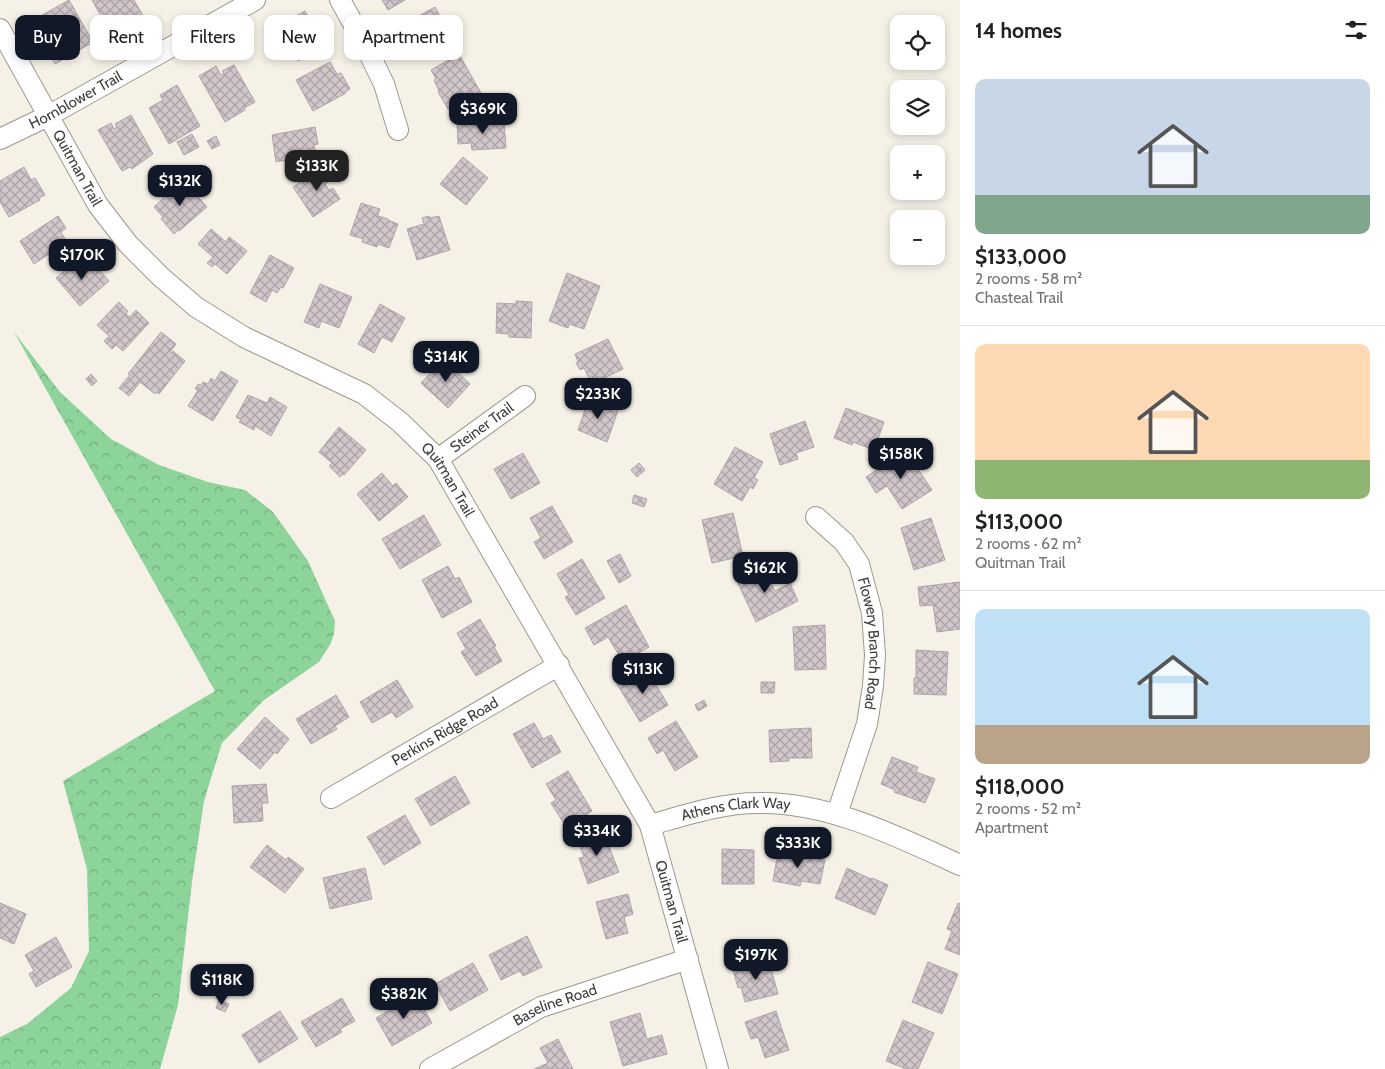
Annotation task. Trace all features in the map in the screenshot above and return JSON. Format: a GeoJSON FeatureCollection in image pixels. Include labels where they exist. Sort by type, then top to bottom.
{"type":"FeatureCollection","features":[{"type":"Feature","properties":{"kind":"street","name":"Hornblower Trail"},"geometry":{"type":"LineString","coordinates":[[0,139],[48,116],[255,0]]}},
{"type":"Feature","properties":{"kind":"street"},"geometry":{"type":"LineString","coordinates":[[340,0],[384,84],[398,130]]}},
{"type":"Feature","properties":{"kind":"street","name":"Quitman Trail"},"geometry":{"type":"LineString","coordinates":[[0,29],[98,205],[128,244],[160,278],[196,308],[244,337],[364,394],[400,422],[438,459],[650,825],[718,1069]]}},
{"type":"Feature","properties":{"kind":"street","name":"Steiner Trail"},"geometry":{"type":"LineString","coordinates":[[438,459],[525,396]]}},
{"type":"Feature","properties":{"kind":"street","name":"Flowery Branch Road"},"geometry":{"type":"LineString","coordinates":[[816,517],[844,542],[859,564],[872,613],[875,655],[873,686],[867,724],[837,814]]}},
{"type":"Feature","properties":{"kind":"street","name":"Perkins Ridge Road"},"geometry":{"type":"LineString","coordinates":[[331,798],[559,665]]}},
{"type":"Feature","properties":{"kind":"street","name":"Athens Clark Way"},"geometry":{"type":"LineString","coordinates":[[650,825],[710,808],[758,802],[798,805],[837,814],[960,865]]}},
{"type":"Feature","properties":{"kind":"street","name":"Baseline Road"},"geometry":{"type":"LineString","coordinates":[[430,1069],[541,1007],[688,959]]}},
{"type":"Feature","properties":{"kind":"green space"},"geometry":{"type":"Polygon","coordinates":[[[14,332],[60,392],[111,439],[159,465],[208,482],[245,490],[273,512],[308,561],[335,621],[334,634],[330,645],[319,662],[264,700],[222,743],[204,801],[192,882],[178,1005],[160,1069],[0,1069],[0,1037],[27,1024],[71,988],[89,951],[87,869],[63,781],[215,691],[14,332]]]}},
{"type":"Feature","properties":{"kind":"building"},"geometry":{"type":"Polygon","coordinates":[[[69,0],[78,15],[42,15],[69,0]]]}},
{"type":"Feature","properties":{"kind":"building"},"geometry":{"type":"Polygon","coordinates":[[[92,0],[134,0],[143,15],[100,15],[92,0]]]}},
{"type":"Feature","properties":{"kind":"building"},"geometry":{"type":"Polygon","coordinates":[[[382,0],[405,0],[388,10],[382,0]]]}},
{"type":"Feature","properties":{"kind":"building"},"geometry":{"type":"Polygon","coordinates":[[[435,7],[439,15],[421,15],[435,7]]]}},
{"type":"Feature","properties":{"kind":"building"},"geometry":{"type":"Polygon","coordinates":[[[305,11],[307,15],[298,15],[305,11]]]}},
{"type":"Feature","properties":{"kind":"building"},"geometry":{"type":"Polygon","coordinates":[[[80,19],[90,37],[90,44],[80,50],[80,19]]]}},
{"type":"Feature","properties":{"kind":"building"},"geometry":{"type":"Polygon","coordinates":[[[53,60],[62,60],[55,64],[53,60]]]}},
{"type":"Feature","properties":{"kind":"building"},"geometry":{"type":"Polygon","coordinates":[[[448,60],[462,60],[481,93],[453,109],[452,107],[448,109],[438,92],[434,80],[436,79],[431,70],[448,60]]]}},
{"type":"Feature","properties":{"kind":"building"},"geometry":{"type":"Polygon","coordinates":[[[330,62],[337,74],[341,73],[350,89],[313,111],[296,80],[330,62]]]}},
{"type":"Feature","properties":{"kind":"building"},"geometry":{"type":"Polygon","coordinates":[[[234,65],[255,102],[225,122],[199,76],[216,66],[221,75],[224,74],[222,71],[234,65]]]}},
{"type":"Feature","properties":{"kind":"building"},"geometry":{"type":"Polygon","coordinates":[[[177,85],[200,126],[169,144],[149,108],[163,100],[160,95],[177,85]]]}},
{"type":"Feature","properties":{"kind":"building"},"geometry":{"type":"Polygon","coordinates":[[[131,115],[153,154],[132,169],[130,167],[122,171],[98,130],[111,123],[114,129],[117,127],[115,124],[131,115]]]}},
{"type":"Feature","properties":{"kind":"building"},"geometry":{"type":"Polygon","coordinates":[[[504,121],[506,148],[472,150],[471,143],[458,144],[457,124],[504,121]]]}},
{"type":"Feature","properties":{"kind":"building"},"geometry":{"type":"Polygon","coordinates":[[[315,127],[318,144],[314,145],[316,154],[276,162],[272,135],[315,127]]]}},
{"type":"Feature","properties":{"kind":"building"},"geometry":{"type":"Polygon","coordinates":[[[192,134],[199,147],[184,155],[177,142],[192,134]]]}},
{"type":"Feature","properties":{"kind":"building"},"geometry":{"type":"Polygon","coordinates":[[[216,136],[220,145],[212,149],[207,141],[216,136]]]}},
{"type":"Feature","properties":{"kind":"building"},"geometry":{"type":"Polygon","coordinates":[[[463,157],[488,178],[466,205],[440,184],[463,157]]]}},
{"type":"Feature","properties":{"kind":"building"},"geometry":{"type":"Polygon","coordinates":[[[325,166],[333,179],[325,184],[329,190],[333,188],[340,199],[313,217],[293,187],[325,166]]]}},
{"type":"Feature","properties":{"kind":"building"},"geometry":{"type":"Polygon","coordinates":[[[24,167],[31,180],[35,178],[45,195],[39,198],[40,200],[9,217],[0,202],[0,181],[24,167]]]}},
{"type":"Feature","properties":{"kind":"building"},"geometry":{"type":"Polygon","coordinates":[[[183,180],[207,207],[174,234],[161,219],[163,217],[154,207],[183,180]]]}},
{"type":"Feature","properties":{"kind":"building"},"geometry":{"type":"Polygon","coordinates":[[[361,203],[380,209],[377,217],[388,219],[398,224],[389,248],[378,244],[377,247],[362,242],[363,239],[350,235],[361,203]]]}},
{"type":"Feature","properties":{"kind":"building"},"geometry":{"type":"Polygon","coordinates":[[[58,216],[66,228],[61,232],[67,242],[34,264],[20,241],[58,216]]]}},
{"type":"Feature","properties":{"kind":"building"},"geometry":{"type":"Polygon","coordinates":[[[429,216],[430,218],[439,216],[450,250],[417,260],[407,229],[424,224],[422,218],[429,216]]]}},
{"type":"Feature","properties":{"kind":"building"},"geometry":{"type":"Polygon","coordinates":[[[211,229],[226,242],[229,237],[247,251],[227,274],[215,264],[212,267],[207,263],[213,257],[198,244],[211,229]]]}},
{"type":"Feature","properties":{"kind":"building"},"geometry":{"type":"Polygon","coordinates":[[[270,255],[294,268],[283,288],[281,287],[277,293],[272,290],[266,302],[250,293],[270,255]]]}},
{"type":"Feature","properties":{"kind":"building"},"geometry":{"type":"Polygon","coordinates":[[[80,257],[88,267],[85,269],[88,272],[96,266],[109,281],[80,306],[56,278],[80,257]]]}},
{"type":"Feature","properties":{"kind":"building"},"geometry":{"type":"Polygon","coordinates":[[[567,273],[600,286],[584,329],[569,324],[568,328],[549,321],[567,273]]]}},
{"type":"Feature","properties":{"kind":"building"},"geometry":{"type":"Polygon","coordinates":[[[320,284],[352,297],[339,328],[321,321],[319,328],[304,322],[320,284]]]}},
{"type":"Feature","properties":{"kind":"building"},"geometry":{"type":"Polygon","coordinates":[[[516,301],[532,302],[531,338],[509,337],[509,334],[496,333],[497,303],[516,304],[516,301]]]}},
{"type":"Feature","properties":{"kind":"building"},"geometry":{"type":"Polygon","coordinates":[[[119,302],[128,311],[126,314],[130,317],[136,310],[149,323],[123,351],[116,345],[112,349],[104,341],[109,336],[97,325],[119,302]]]}},
{"type":"Feature","properties":{"kind":"building"},"geometry":{"type":"Polygon","coordinates":[[[380,304],[405,318],[392,342],[382,337],[374,353],[358,344],[380,304]]]}},
{"type":"Feature","properties":{"kind":"building"},"geometry":{"type":"Polygon","coordinates":[[[161,332],[176,344],[170,352],[173,351],[185,361],[159,394],[156,392],[155,394],[140,382],[129,396],[119,388],[161,332]]]}},
{"type":"Feature","properties":{"kind":"building"},"geometry":{"type":"Polygon","coordinates":[[[608,339],[623,369],[592,384],[584,368],[580,370],[576,363],[578,362],[575,354],[608,339]]]}},
{"type":"Feature","properties":{"kind":"building"},"geometry":{"type":"Polygon","coordinates":[[[444,359],[470,384],[448,408],[421,383],[444,359]]]}},
{"type":"Feature","properties":{"kind":"building"},"geometry":{"type":"Polygon","coordinates":[[[221,371],[238,381],[213,421],[188,406],[198,390],[195,389],[198,384],[201,385],[203,382],[208,384],[211,378],[215,381],[221,371]]]}},
{"type":"Feature","properties":{"kind":"building"},"geometry":{"type":"Polygon","coordinates":[[[91,374],[97,381],[92,386],[86,379],[91,374]]]}},
{"type":"Feature","properties":{"kind":"building"},"geometry":{"type":"Polygon","coordinates":[[[248,395],[267,403],[270,397],[287,407],[271,436],[255,426],[254,430],[239,422],[241,420],[236,417],[248,395]]]}},
{"type":"Feature","properties":{"kind":"building"},"geometry":{"type":"Polygon","coordinates":[[[589,398],[619,408],[607,442],[578,430],[589,398]]]}},
{"type":"Feature","properties":{"kind":"building"},"geometry":{"type":"Polygon","coordinates":[[[846,408],[884,422],[874,450],[853,442],[852,445],[834,438],[846,408]]]}},
{"type":"Feature","properties":{"kind":"building"},"geometry":{"type":"Polygon","coordinates":[[[805,421],[814,447],[796,453],[798,459],[780,465],[770,434],[805,421]]]}},
{"type":"Feature","properties":{"kind":"building"},"geometry":{"type":"Polygon","coordinates":[[[339,427],[366,450],[340,477],[329,466],[332,463],[319,452],[339,427]]]}},
{"type":"Feature","properties":{"kind":"building"},"geometry":{"type":"Polygon","coordinates":[[[735,447],[763,462],[754,478],[758,480],[753,489],[750,487],[742,501],[714,484],[735,447]]]}},
{"type":"Feature","properties":{"kind":"building"},"geometry":{"type":"Polygon","coordinates":[[[906,451],[932,490],[902,509],[887,486],[876,493],[866,477],[906,451]]]}},
{"type":"Feature","properties":{"kind":"building"},"geometry":{"type":"Polygon","coordinates":[[[523,453],[540,483],[511,499],[494,469],[523,453]]]}},
{"type":"Feature","properties":{"kind":"building"},"geometry":{"type":"Polygon","coordinates":[[[639,463],[645,470],[637,477],[631,470],[639,463]]]}},
{"type":"Feature","properties":{"kind":"building"},"geometry":{"type":"Polygon","coordinates":[[[382,473],[393,486],[396,483],[408,497],[379,521],[357,494],[382,473]]]}},
{"type":"Feature","properties":{"kind":"building"},"geometry":{"type":"Polygon","coordinates":[[[634,495],[647,499],[644,507],[632,503],[634,495]]]}},
{"type":"Feature","properties":{"kind":"building"},"geometry":{"type":"Polygon","coordinates":[[[552,506],[573,542],[544,559],[534,542],[541,538],[530,518],[552,506]]]}},
{"type":"Feature","properties":{"kind":"building"},"geometry":{"type":"Polygon","coordinates":[[[733,513],[743,556],[712,563],[702,520],[733,513]]]}},
{"type":"Feature","properties":{"kind":"building"},"geometry":{"type":"Polygon","coordinates":[[[424,515],[441,545],[400,569],[382,539],[424,515]]]}},
{"type":"Feature","properties":{"kind":"building"},"geometry":{"type":"Polygon","coordinates":[[[931,518],[945,560],[914,570],[901,528],[931,518]]]}},
{"type":"Feature","properties":{"kind":"building"},"geometry":{"type":"Polygon","coordinates":[[[620,554],[631,576],[619,583],[607,561],[620,554]]]}},
{"type":"Feature","properties":{"kind":"building"},"geometry":{"type":"Polygon","coordinates":[[[582,559],[605,598],[576,615],[565,597],[569,595],[557,574],[582,559]]]}},
{"type":"Feature","properties":{"kind":"building"},"geometry":{"type":"Polygon","coordinates":[[[448,566],[455,579],[459,577],[472,602],[442,618],[422,580],[448,566]]]}},
{"type":"Feature","properties":{"kind":"building"},"geometry":{"type":"Polygon","coordinates":[[[763,566],[775,591],[790,583],[798,601],[756,622],[736,579],[763,566]]]}},
{"type":"Feature","properties":{"kind":"building"},"geometry":{"type":"Polygon","coordinates":[[[960,582],[960,629],[937,632],[933,605],[920,606],[918,587],[960,582]]]}},
{"type":"Feature","properties":{"kind":"building"},"geometry":{"type":"Polygon","coordinates":[[[626,605],[649,647],[623,662],[608,637],[594,645],[585,628],[626,605]]]}},
{"type":"Feature","properties":{"kind":"building"},"geometry":{"type":"Polygon","coordinates":[[[480,619],[496,646],[494,647],[502,661],[476,676],[461,652],[466,649],[457,633],[480,619]]]}},
{"type":"Feature","properties":{"kind":"building"},"geometry":{"type":"Polygon","coordinates":[[[825,625],[826,669],[795,670],[793,627],[825,625]]]}},
{"type":"Feature","properties":{"kind":"building"},"geometry":{"type":"Polygon","coordinates":[[[916,650],[948,652],[946,695],[914,694],[916,650]]]}},
{"type":"Feature","properties":{"kind":"building"},"geometry":{"type":"Polygon","coordinates":[[[646,668],[668,705],[640,722],[617,684],[646,668]]]}},
{"type":"Feature","properties":{"kind":"building"},"geometry":{"type":"Polygon","coordinates":[[[397,680],[413,707],[396,718],[392,712],[372,723],[360,702],[397,680]]]}},
{"type":"Feature","properties":{"kind":"building"},"geometry":{"type":"Polygon","coordinates":[[[761,682],[775,682],[774,693],[761,693],[761,682]]]}},
{"type":"Feature","properties":{"kind":"building"},"geometry":{"type":"Polygon","coordinates":[[[336,695],[349,717],[335,726],[337,729],[311,744],[296,719],[336,695]]]}},
{"type":"Feature","properties":{"kind":"building"},"geometry":{"type":"Polygon","coordinates":[[[704,700],[707,706],[698,711],[695,705],[704,700]]]}},
{"type":"Feature","properties":{"kind":"building"},"geometry":{"type":"Polygon","coordinates":[[[265,717],[289,739],[277,754],[275,752],[260,769],[237,749],[265,717]]]}},
{"type":"Feature","properties":{"kind":"building"},"geometry":{"type":"Polygon","coordinates":[[[676,721],[698,757],[675,771],[663,750],[657,754],[648,738],[676,721]]]}},
{"type":"Feature","properties":{"kind":"building"},"geometry":{"type":"Polygon","coordinates":[[[534,723],[543,739],[551,735],[561,752],[532,768],[513,734],[534,723]]]}},
{"type":"Feature","properties":{"kind":"building"},"geometry":{"type":"Polygon","coordinates":[[[811,728],[812,758],[789,758],[789,761],[770,762],[769,730],[811,728]]]}},
{"type":"Feature","properties":{"kind":"building"},"geometry":{"type":"Polygon","coordinates":[[[892,757],[918,767],[916,772],[935,779],[925,803],[894,792],[895,790],[881,784],[892,757]]]}},
{"type":"Feature","properties":{"kind":"building"},"geometry":{"type":"Polygon","coordinates":[[[568,771],[592,811],[566,827],[551,803],[556,800],[546,784],[568,771]]]}},
{"type":"Feature","properties":{"kind":"building"},"geometry":{"type":"Polygon","coordinates":[[[455,776],[470,803],[431,826],[415,799],[455,776]]]}},
{"type":"Feature","properties":{"kind":"building"},"geometry":{"type":"Polygon","coordinates":[[[266,784],[268,803],[262,803],[263,821],[234,823],[232,786],[266,784]]]}},
{"type":"Feature","properties":{"kind":"building"},"geometry":{"type":"Polygon","coordinates":[[[405,815],[421,843],[384,865],[367,837],[405,815]]]}},
{"type":"Feature","properties":{"kind":"building"},"geometry":{"type":"Polygon","coordinates":[[[602,829],[619,872],[588,884],[579,858],[584,857],[577,838],[602,829]]]}},
{"type":"Feature","properties":{"kind":"building"},"geometry":{"type":"Polygon","coordinates":[[[267,845],[286,860],[288,857],[304,869],[285,893],[250,867],[267,845]]]}},
{"type":"Feature","properties":{"kind":"building"},"geometry":{"type":"Polygon","coordinates":[[[722,849],[754,850],[754,884],[722,884],[722,849]]]}},
{"type":"Feature","properties":{"kind":"building"},"geometry":{"type":"Polygon","coordinates":[[[778,852],[794,855],[794,853],[825,860],[820,884],[801,881],[800,886],[773,881],[778,852]]]}},
{"type":"Feature","properties":{"kind":"building"},"geometry":{"type":"Polygon","coordinates":[[[365,868],[372,899],[330,909],[323,878],[365,868]]]}},
{"type":"Feature","properties":{"kind":"building"},"geometry":{"type":"Polygon","coordinates":[[[847,868],[888,885],[875,915],[835,898],[847,868]]]}},
{"type":"Feature","properties":{"kind":"building"},"geometry":{"type":"Polygon","coordinates":[[[628,894],[633,914],[624,917],[628,933],[606,939],[596,902],[628,894]]]}},
{"type":"Feature","properties":{"kind":"building"},"geometry":{"type":"Polygon","coordinates":[[[0,903],[26,914],[14,944],[0,938],[0,903]]]}},
{"type":"Feature","properties":{"kind":"building"},"geometry":{"type":"Polygon","coordinates":[[[958,903],[960,904],[960,955],[945,949],[952,931],[947,929],[958,903]]]}},
{"type":"Feature","properties":{"kind":"building"},"geometry":{"type":"Polygon","coordinates":[[[527,936],[542,967],[523,976],[520,971],[501,980],[489,955],[527,936]]]}},
{"type":"Feature","properties":{"kind":"building"},"geometry":{"type":"Polygon","coordinates":[[[56,937],[72,967],[36,987],[29,974],[34,971],[25,955],[56,937]]]}},
{"type":"Feature","properties":{"kind":"building"},"geometry":{"type":"Polygon","coordinates":[[[769,961],[778,994],[745,1002],[741,987],[738,988],[733,970],[769,961]]]}},
{"type":"Feature","properties":{"kind":"building"},"geometry":{"type":"Polygon","coordinates":[[[928,962],[958,974],[942,1014],[912,1002],[928,962]]]}},
{"type":"Feature","properties":{"kind":"building"},"geometry":{"type":"Polygon","coordinates":[[[473,963],[488,990],[450,1011],[435,984],[473,963]]]}},
{"type":"Feature","properties":{"kind":"building"},"geometry":{"type":"Polygon","coordinates":[[[416,995],[432,1023],[392,1046],[376,1018],[416,995]]]}},
{"type":"Feature","properties":{"kind":"building"},"geometry":{"type":"Polygon","coordinates":[[[342,998],[355,1021],[340,1029],[342,1032],[316,1047],[301,1022],[342,998]]]}},
{"type":"Feature","properties":{"kind":"building"},"geometry":{"type":"Polygon","coordinates":[[[219,1000],[229,1004],[225,1012],[216,1008],[219,1000]]]}},
{"type":"Feature","properties":{"kind":"building"},"geometry":{"type":"Polygon","coordinates":[[[280,1011],[298,1039],[259,1063],[242,1035],[280,1011]]]}},
{"type":"Feature","properties":{"kind":"building"},"geometry":{"type":"Polygon","coordinates":[[[776,1011],[789,1050],[765,1058],[758,1037],[751,1039],[745,1022],[776,1011]]]}},
{"type":"Feature","properties":{"kind":"building"},"geometry":{"type":"Polygon","coordinates":[[[640,1013],[647,1039],[662,1035],[667,1054],[623,1066],[610,1022],[640,1013]]]}},
{"type":"Feature","properties":{"kind":"building"},"geometry":{"type":"Polygon","coordinates":[[[903,1020],[934,1033],[918,1069],[906,1069],[886,1061],[903,1020]]]}},
{"type":"Feature","properties":{"kind":"building"},"geometry":{"type":"Polygon","coordinates":[[[558,1039],[573,1069],[534,1069],[548,1063],[540,1048],[558,1039]]]}}]}
